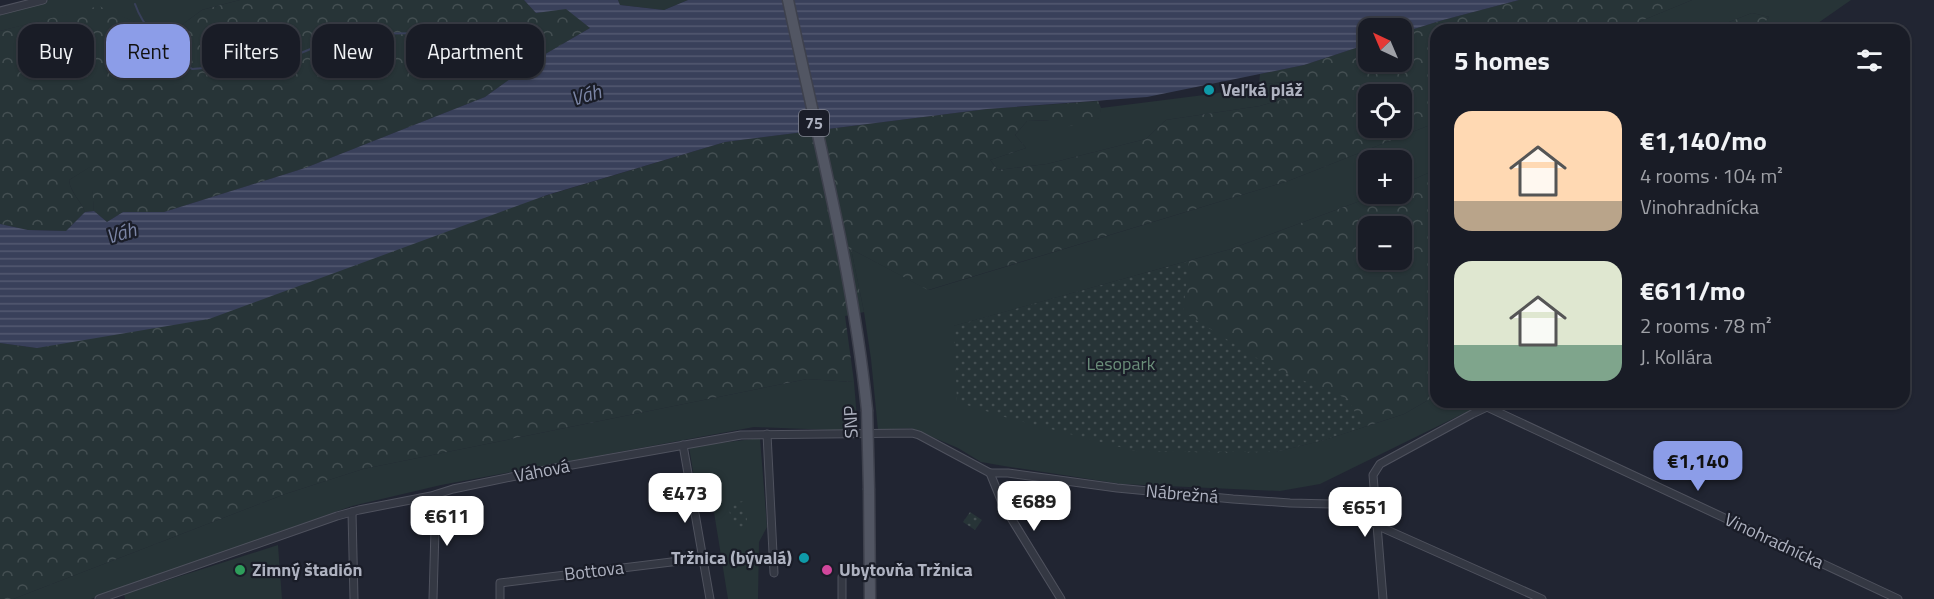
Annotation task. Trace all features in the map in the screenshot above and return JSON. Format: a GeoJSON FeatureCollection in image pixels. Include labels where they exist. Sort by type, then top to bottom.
{"type":"FeatureCollection","features":[{"type":"Feature","properties":{"kind":"main road","name":"SNP"},"geometry":{"type":"LineString","coordinates":[[788,0],[841,245],[861,363],[867,410],[870,599]]}},
{"type":"Feature","properties":{"kind":"street"},"geometry":{"type":"LineString","coordinates":[[0,11],[43,0]]}},
{"type":"Feature","properties":{"kind":"street","name":"Vinohradnícka"},"geometry":{"type":"LineString","coordinates":[[1374,505],[1372,476],[1380,464],[1487,408],[1898,599]]}},
{"type":"Feature","properties":{"kind":"street","name":"Váhová"},"geometry":{"type":"LineString","coordinates":[[99,599],[352,512],[436,495],[453,489],[741,435],[912,433],[920,435],[990,473]]}},
{"type":"Feature","properties":{"kind":"street"},"geometry":{"type":"LineString","coordinates":[[767,434],[774,573]]}},
{"type":"Feature","properties":{"kind":"street"},"geometry":{"type":"LineString","coordinates":[[684,445],[710,599]]}},
{"type":"Feature","properties":{"kind":"street"},"geometry":{"type":"LineString","coordinates":[[990,473],[1003,505],[1061,599]]}},
{"type":"Feature","properties":{"kind":"street","name":"Nábrežná"},"geometry":{"type":"LineString","coordinates":[[990,473],[1008,473],[1116,488],[1233,499],[1374,505]]}},
{"type":"Feature","properties":{"kind":"street"},"geometry":{"type":"LineString","coordinates":[[433,599],[436,495]]}},
{"type":"Feature","properties":{"kind":"street"},"geometry":{"type":"LineString","coordinates":[[1374,505],[1383,599]]}},
{"type":"Feature","properties":{"kind":"street"},"geometry":{"type":"LineString","coordinates":[[352,512],[354,599]]}},
{"type":"Feature","properties":{"kind":"street"},"geometry":{"type":"LineString","coordinates":[[1376,525],[1542,599]]}},
{"type":"Feature","properties":{"kind":"street","name":"Bottova"},"geometry":{"type":"LineString","coordinates":[[500,599],[500,583],[704,558]]}},
{"type":"Feature","properties":{"kind":"street"},"geometry":{"type":"LineString","coordinates":[[842,577],[842,599]]}},
{"type":"Feature","properties":{"kind":"green space"},"geometry":{"type":"Polygon","coordinates":[[[49,0],[240,0],[202,10],[183,24],[139,24],[99,7],[29,24],[18,24],[18,27],[0,31],[0,13],[49,0]]]}},
{"type":"Feature","properties":{"kind":"green space"},"geometry":{"type":"Polygon","coordinates":[[[240,0],[524,0],[536,13],[566,8],[590,28],[544,55],[544,24],[406,24],[406,78],[511,78],[485,97],[305,168],[164,212],[123,212],[107,222],[94,211],[90,167],[69,180],[71,189],[85,212],[66,231],[28,230],[0,224],[0,31],[18,26],[18,78],[94,78],[94,24],[28,24],[99,6],[140,24],[106,24],[106,78],[190,78],[190,24],[183,24],[202,10],[240,0]]]}},
{"type":"Feature","properties":{"kind":"green space"},"geometry":{"type":"Polygon","coordinates":[[[618,0],[688,0],[664,10],[620,5],[618,0]]]}},
{"type":"Feature","properties":{"kind":"green space"},"geometry":{"type":"Polygon","coordinates":[[[1519,0],[1692,0],[1634,24],[1430,24],[1519,0]]]}},
{"type":"Feature","properties":{"kind":"green space"},"geometry":{"type":"Polygon","coordinates":[[[1692,0],[1851,0],[1817,24],[1764,24],[1769,17],[1752,13],[1724,24],[1634,24],[1692,0]]]}},
{"type":"Feature","properties":{"kind":"green space"},"geometry":{"type":"Polygon","coordinates":[[[1752,13],[1769,17],[1764,24],[1724,24],[1752,13]]]}},
{"type":"Feature","properties":{"kind":"green space"},"geometry":{"type":"Polygon","coordinates":[[[1430,24],[1430,125],[1412,132],[1412,84],[1358,84],[1358,138],[1397,138],[1367,150],[1358,150],[1358,153],[1288,181],[928,290],[851,249],[864,312],[845,316],[854,382],[807,379],[363,469],[285,494],[13,599],[0,599],[0,343],[37,348],[725,142],[987,109],[1098,101],[1101,108],[1100,118],[1062,128],[1048,120],[1027,121],[1015,135],[1026,148],[990,160],[998,170],[1047,164],[1146,139],[1166,120],[1260,106],[1305,93],[1288,81],[1259,85],[1260,74],[1304,65],[1358,47],[1358,72],[1412,72],[1412,30],[1430,24]]]}},
{"type":"Feature","properties":{"kind":"green space"},"geometry":{"type":"Polygon","coordinates":[[[1288,81],[1305,93],[1260,106],[1166,120],[1146,139],[1047,164],[998,170],[990,160],[1026,148],[1015,135],[1027,121],[1099,118],[1101,108],[1212,94],[1288,81]]]}},
{"type":"Feature","properties":{"kind":"green space"},"geometry":{"type":"Polygon","coordinates":[[[1430,125],[1430,172],[1412,180],[1412,150],[1367,150],[1397,138],[1412,138],[1412,132],[1430,125]]]}},
{"type":"Feature","properties":{"kind":"green space"},"geometry":{"type":"Polygon","coordinates":[[[1358,153],[1358,202],[1231,249],[954,326],[1275,452],[1324,440],[1404,414],[1430,399],[1430,408],[1475,408],[1320,484],[1280,491],[1121,484],[981,462],[958,448],[911,428],[878,430],[864,312],[851,249],[929,290],[1288,181],[1358,153]]]}},
{"type":"Feature","properties":{"kind":"green space"},"geometry":{"type":"Polygon","coordinates":[[[91,166],[94,211],[85,212],[71,189],[69,180],[91,166]]]}},
{"type":"Feature","properties":{"kind":"green space"},"geometry":{"type":"Polygon","coordinates":[[[1430,172],[1430,399],[1404,414],[1324,440],[1275,452],[1231,453],[1135,451],[1035,421],[957,402],[954,326],[1231,249],[1358,202],[1358,204],[1412,204],[1412,180],[1430,172]]]}},
{"type":"Feature","properties":{"kind":"green space","name":"Lesopark"},"geometry":{"type":"Polygon","coordinates":[[[1189,261],[1183,312],[1273,368],[1348,399],[1363,427],[1324,440],[1275,452],[1135,451],[1008,418],[957,402],[954,326],[1189,261]]]}},
{"type":"Feature","properties":{"kind":"green space"},"geometry":{"type":"Polygon","coordinates":[[[807,379],[854,382],[858,431],[754,427],[441,485],[352,506],[91,599],[13,599],[285,494],[363,469],[807,379]]]}},
{"type":"Feature","properties":{"kind":"green space"},"geometry":{"type":"Polygon","coordinates":[[[760,438],[767,527],[759,542],[758,599],[728,599],[708,475],[694,477],[689,447],[760,438]]]}},
{"type":"Feature","properties":{"kind":"green space"},"geometry":{"type":"Polygon","coordinates":[[[744,501],[748,527],[733,529],[728,504],[744,501]]]}},
{"type":"Feature","properties":{"kind":"green space"},"geometry":{"type":"Polygon","coordinates":[[[970,512],[982,520],[975,530],[963,522],[970,512]]]}},
{"type":"Feature","properties":{"kind":"green space","name":"Zimný štadión"},"geometry":{"type":"Polygon","coordinates":[[[278,545],[282,599],[125,599],[124,594],[278,545]]]}},
{"type":"Feature","properties":{"kind":"water","name":"Váh"},"geometry":{"type":"Polygon","coordinates":[[[524,0],[618,0],[620,5],[664,10],[688,0],[1519,0],[1412,30],[1412,18],[1358,18],[1358,47],[1304,65],[1147,97],[987,109],[725,142],[547,195],[209,319],[37,348],[0,343],[0,224],[28,230],[66,231],[85,212],[94,211],[107,222],[123,212],[164,212],[305,168],[485,97],[511,78],[544,78],[544,55],[590,28],[566,9],[536,13],[524,0]]]}},
{"type":"Feature","properties":{"kind":"waterway"},"geometry":{"type":"LineString","coordinates":[[135,4],[151,32],[166,48],[192,69],[279,62],[347,34],[406,33]]}},
{"type":"Feature","properties":{"kind":"place","name":"Veľká pláž"},"geometry":{"type":"Point","coordinates":[1209,90]}},
{"type":"Feature","properties":{"kind":"place","name":"Tržnica (bývalá)"},"geometry":{"type":"Point","coordinates":[804,558]}},
{"type":"Feature","properties":{"kind":"place","name":"Zimný štadión"},"geometry":{"type":"Point","coordinates":[240,570]}},
{"type":"Feature","properties":{"kind":"place","name":"Ubytovňa Tržnica"},"geometry":{"type":"Point","coordinates":[827,570]}}]}
